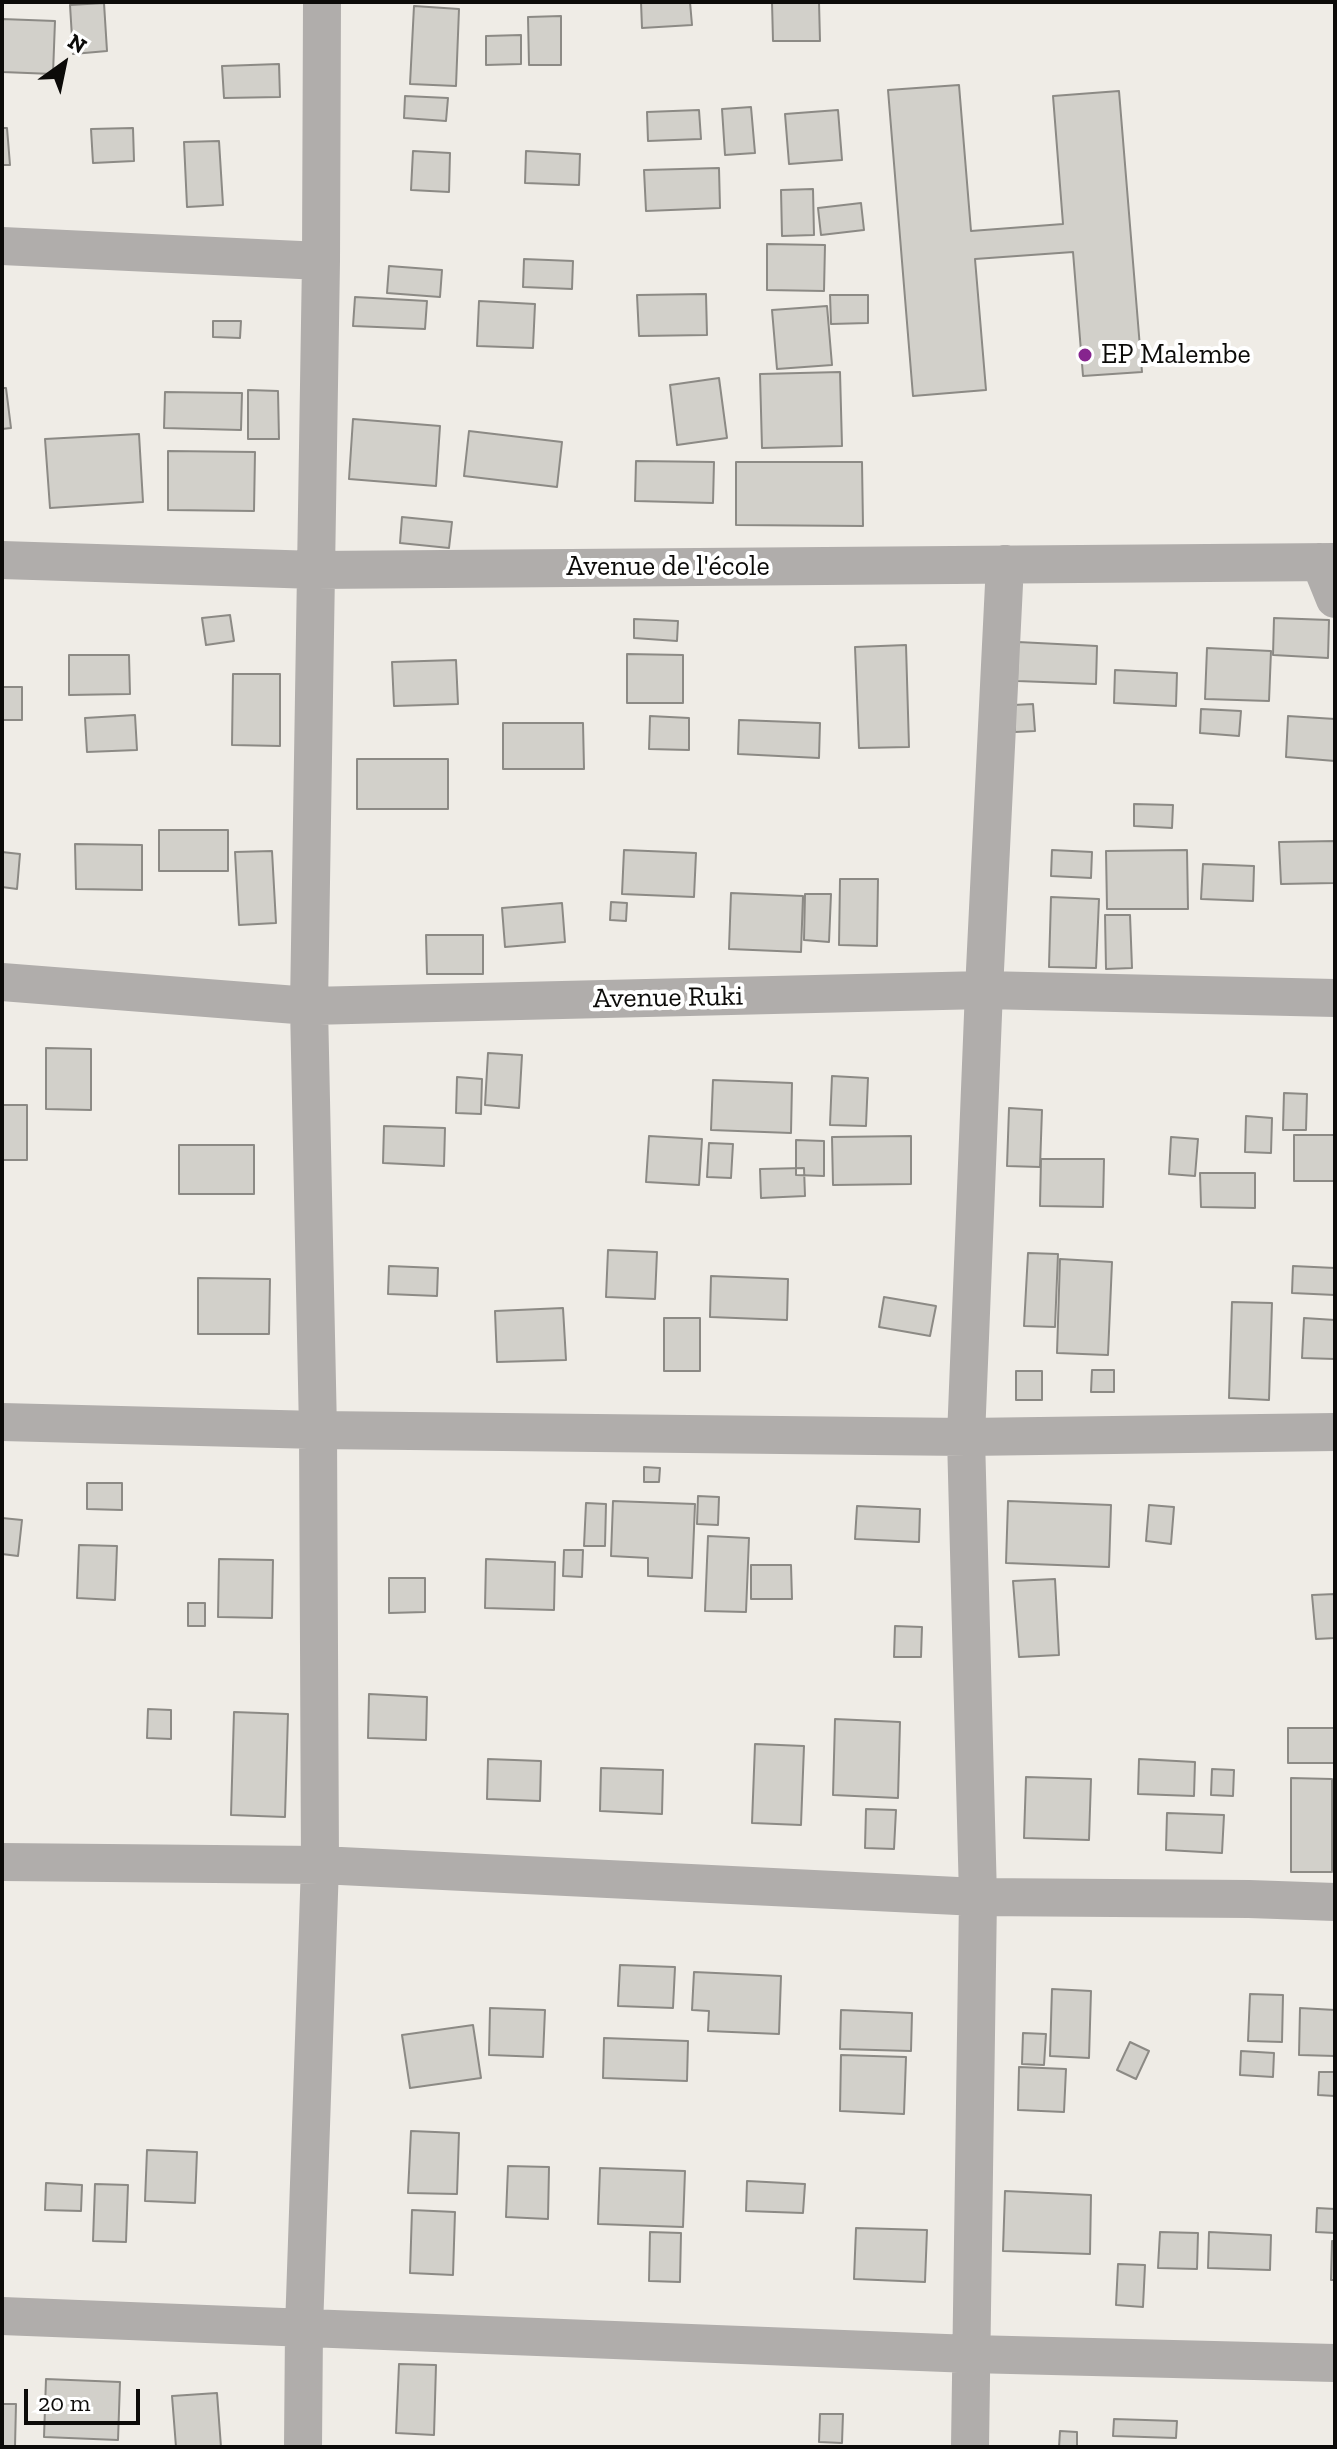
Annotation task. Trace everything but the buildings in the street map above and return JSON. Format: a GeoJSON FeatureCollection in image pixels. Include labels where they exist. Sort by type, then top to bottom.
{"type":"FeatureCollection","features":[{"type":"Feature","properties":{"kind":"street"},"geometry":{"type":"LineString","coordinates":[[303,2447],[304,2328],[320,1865],[318,1430],[309,1006],[322,2]]}},
{"type":"Feature","properties":{"kind":"street"},"geometry":{"type":"LineString","coordinates":[[2,246],[321,261]]}},
{"type":"Feature","properties":{"kind":"street","name":"Avenue de l'école"},"geometry":{"type":"LineString","coordinates":[[2,560],[316,570],[1328,562]]}},
{"type":"Feature","properties":{"kind":"street"},"geometry":{"type":"LineString","coordinates":[[1328,562],[1335,599]]}},
{"type":"Feature","properties":{"kind":"street"},"geometry":{"type":"LineString","coordinates":[[970,2447],[978,1897],[966,1437],[1005,564]]}},
{"type":"Feature","properties":{"kind":"street","name":"Avenue Ruki"},"geometry":{"type":"LineString","coordinates":[[2,982],[309,1006],[984,990],[1335,998]]}},
{"type":"Feature","properties":{"kind":"street"},"geometry":{"type":"LineString","coordinates":[[2,1422],[318,1430],[966,1437],[1335,1432]]}},
{"type":"Feature","properties":{"kind":"street"},"geometry":{"type":"LineString","coordinates":[[2,1862],[320,1865],[978,1897],[1335,1902]]}},
{"type":"Feature","properties":{"kind":"street"},"geometry":{"type":"LineString","coordinates":[[2,2316],[971,2354],[1335,2363]]}},
{"type":"Feature","properties":{"kind":"place","name":"EP Malembe"},"geometry":{"type":"Point","coordinates":[1085,355]}}]}
